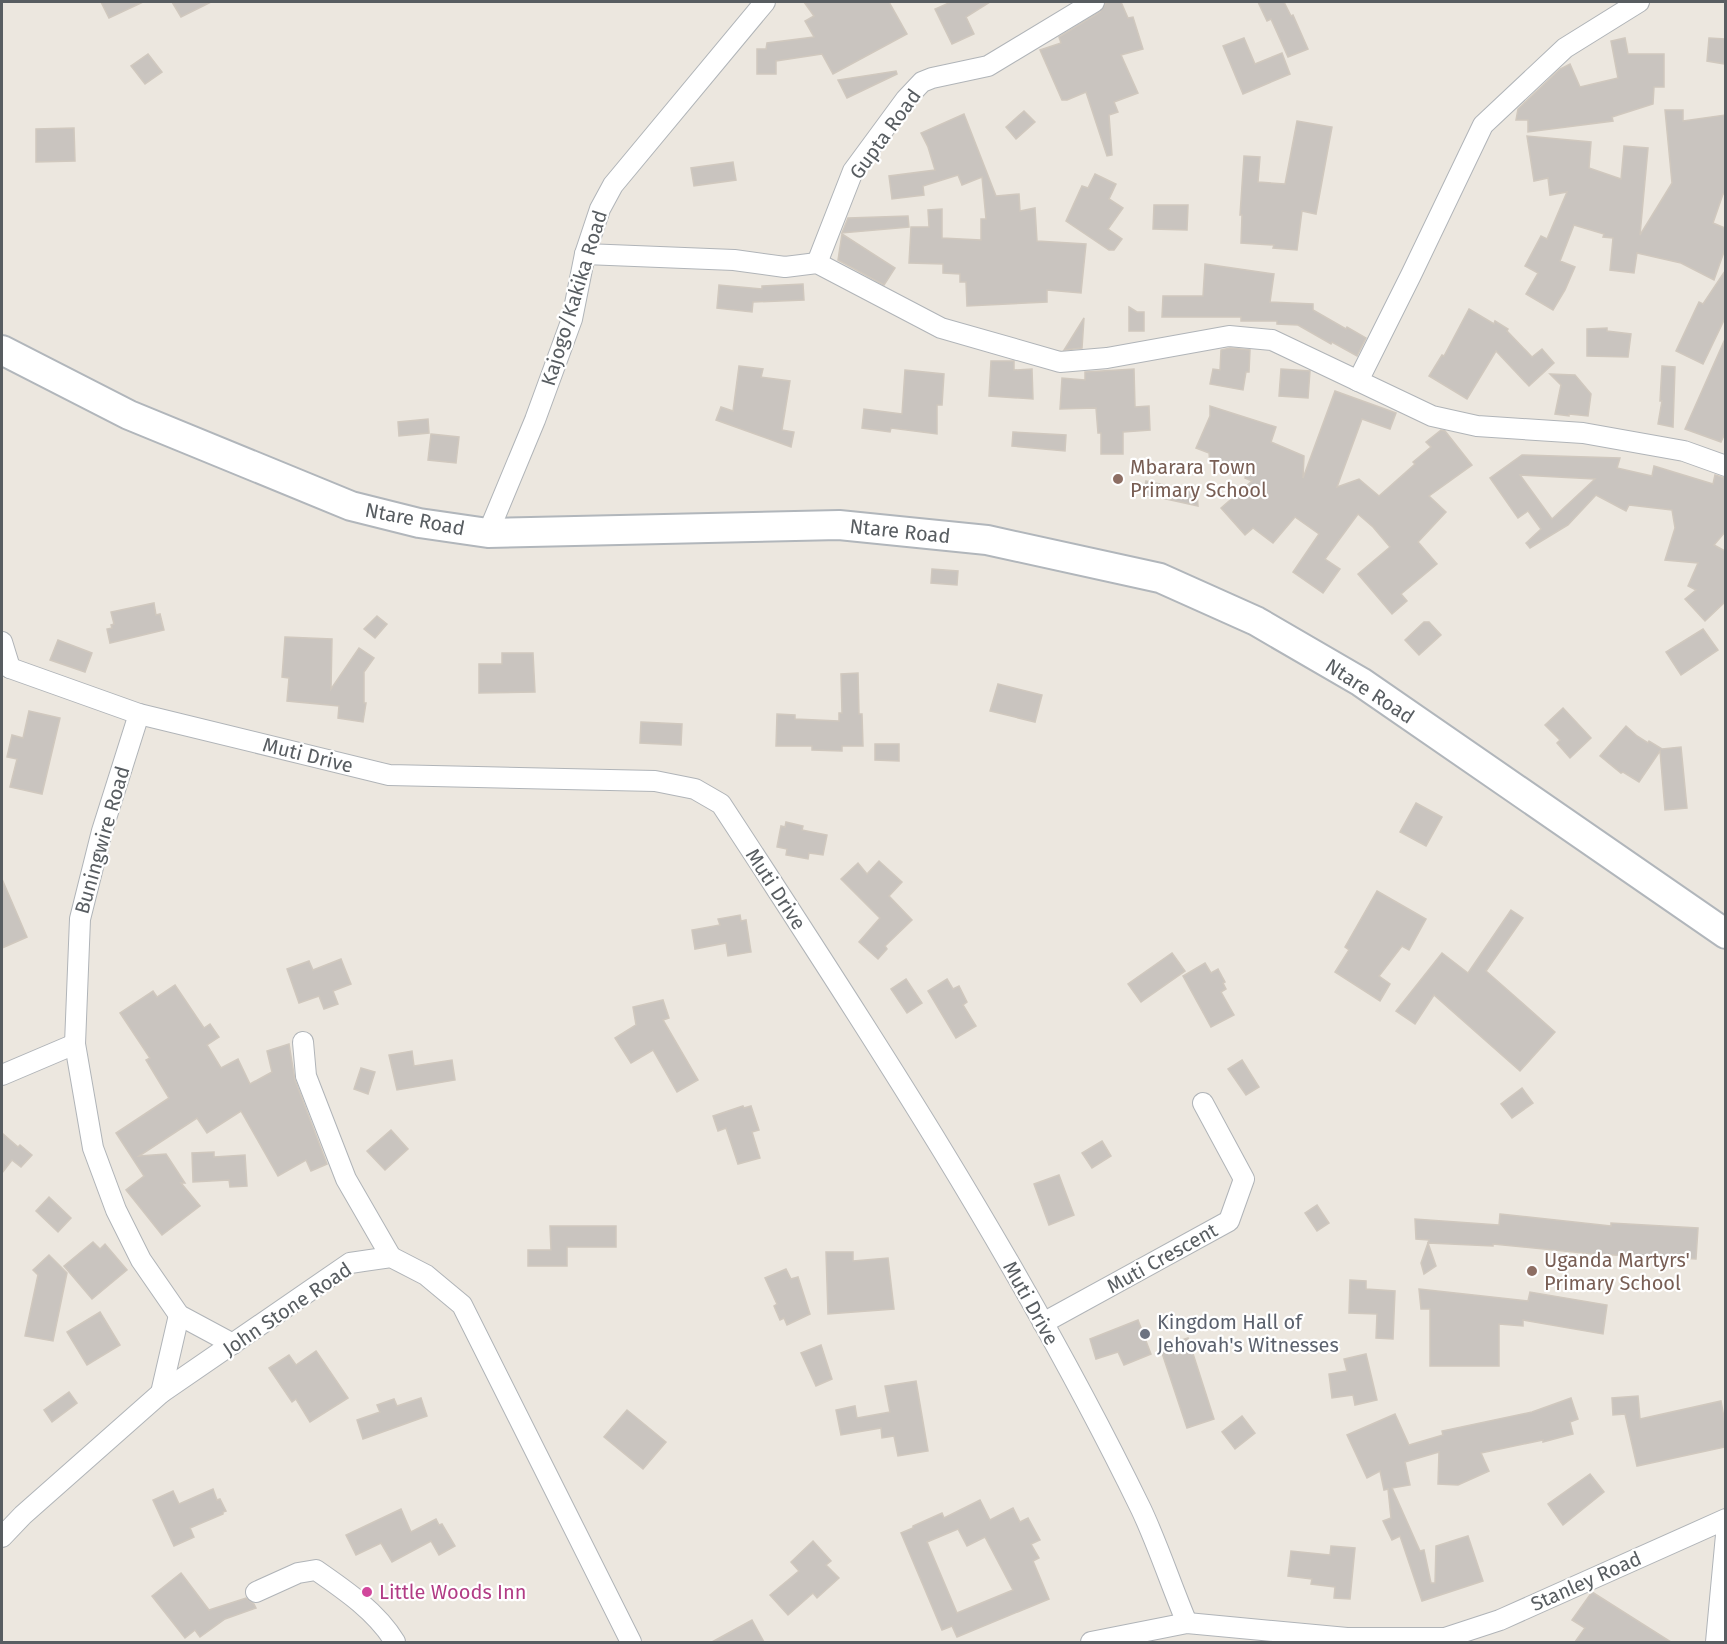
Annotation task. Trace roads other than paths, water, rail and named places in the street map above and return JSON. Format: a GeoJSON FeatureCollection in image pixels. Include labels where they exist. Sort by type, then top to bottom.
{"type":"FeatureCollection","features":[{"type":"Feature","properties":{"kind":"main road","name":"Ntare Road"},"geometry":{"type":"LineString","coordinates":[[2,350],[129,415],[351,506],[419,523],[488,533],[839,525],[987,540],[1160,578],[1256,621],[1361,682],[1725,934]]}},
{"type":"Feature","properties":{"kind":"street","name":"Kajogo/Kakika Road"},"geometry":{"type":"LineString","coordinates":[[488,533],[535,420],[572,319],[585,254],[600,209],[614,185],[765,2]]}},
{"type":"Feature","properties":{"kind":"street","name":"Gupta Road"},"geometry":{"type":"LineString","coordinates":[[817,263],[853,171],[906,99],[922,82],[988,66],[1094,2]]}},
{"type":"Feature","properties":{"kind":"street"},"geometry":{"type":"LineString","coordinates":[[1358,381],[1483,125],[1565,48],[1639,2]]}},
{"type":"Feature","properties":{"kind":"street"},"geometry":{"type":"LineString","coordinates":[[585,254],[734,260],[785,267],[817,263],[941,328],[1060,362],[1107,358],[1229,336],[1272,340],[1432,416],[1477,426],[1583,433],[1684,451],[1725,466]]}},
{"type":"Feature","properties":{"kind":"street"},"geometry":{"type":"LineString","coordinates":[[2,642],[6,665]]}},
{"type":"Feature","properties":{"kind":"street","name":"Muti Drive"},"geometry":{"type":"LineString","coordinates":[[6,665],[139,714],[389,775],[655,781],[695,789],[721,804],[836,979],[984,1220],[1043,1323],[1142,1510],[1187,1623]]}},
{"type":"Feature","properties":{"kind":"street","name":"Buningwire Road"},"geometry":{"type":"LineString","coordinates":[[139,714],[102,831],[80,919],[75,1044],[93,1148],[116,1210],[141,1260],[179,1315],[234,1344]]}},
{"type":"Feature","properties":{"kind":"street"},"geometry":{"type":"LineString","coordinates":[[303,1042],[306,1076],[346,1179],[391,1257],[426,1275],[462,1305],[631,1642]]}},
{"type":"Feature","properties":{"kind":"street"},"geometry":{"type":"LineString","coordinates":[[2,1075],[75,1044]]}},
{"type":"Feature","properties":{"kind":"street","name":"Muti Crescent"},"geometry":{"type":"LineString","coordinates":[[1043,1323],[1229,1221],[1244,1179],[1203,1103]]}},
{"type":"Feature","properties":{"kind":"street","name":"John Stone Road"},"geometry":{"type":"LineString","coordinates":[[2,1537],[23,1515],[161,1393],[350,1263],[391,1257]]}},
{"type":"Feature","properties":{"kind":"street"},"geometry":{"type":"LineString","coordinates":[[161,1393],[179,1315]]}},
{"type":"Feature","properties":{"kind":"street","name":"Stanley Road"},"geometry":{"type":"LineString","coordinates":[[1091,1642],[1187,1623],[1348,1640],[1441,1640],[1500,1620],[1725,1519]]}},
{"type":"Feature","properties":{"kind":"street"},"geometry":{"type":"LineString","coordinates":[[1716,1642],[1725,1535]]}},
{"type":"Feature","properties":{"kind":"street"},"geometry":{"type":"LineString","coordinates":[[256,1592],[297,1573],[316,1570],[344,1589],[370,1612],[386,1628],[395,1642]]}},
{"type":"Feature","properties":{"kind":"place","name":"Mbarara Town Primary School"},"geometry":{"type":"Point","coordinates":[1118,479]}},
{"type":"Feature","properties":{"kind":"place","name":"Uganda Martyrs' Primary School"},"geometry":{"type":"Point","coordinates":[1532,1271]}},
{"type":"Feature","properties":{"kind":"place","name":"Kingdom Hall of Jehovah's Witnesses"},"geometry":{"type":"Point","coordinates":[1145,1334]}},
{"type":"Feature","properties":{"kind":"place","name":"Little Woods Inn"},"geometry":{"type":"Point","coordinates":[367,1592]}}]}
